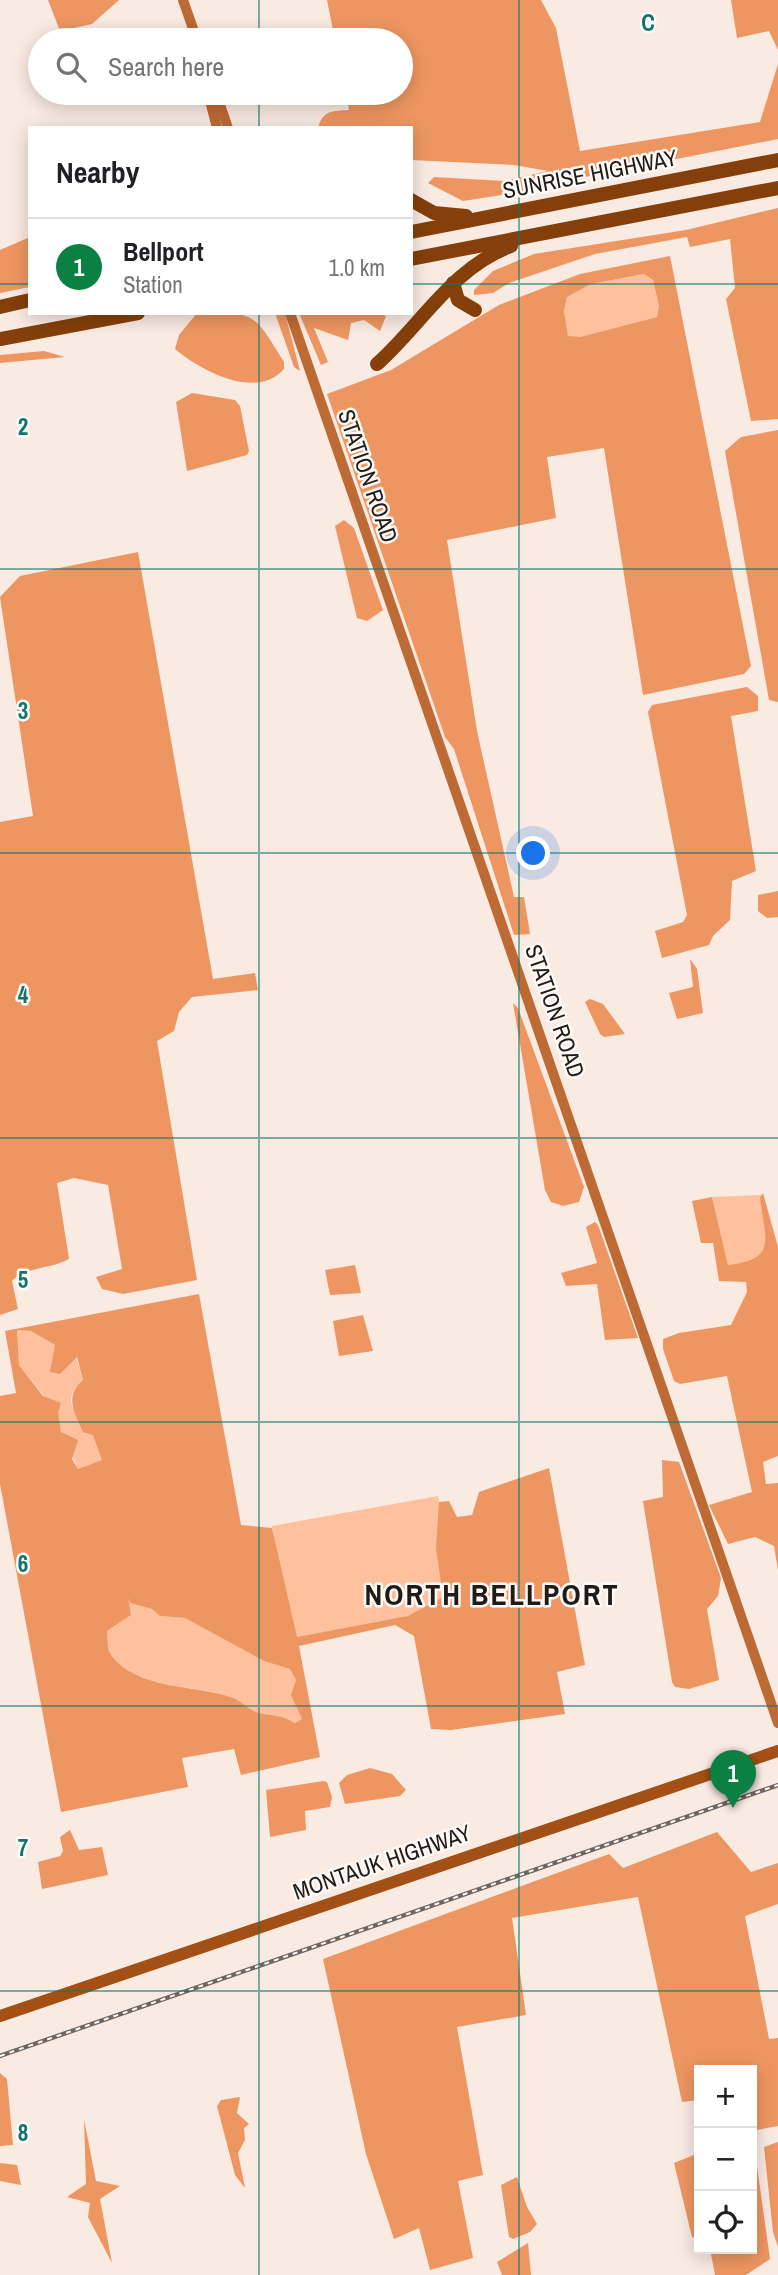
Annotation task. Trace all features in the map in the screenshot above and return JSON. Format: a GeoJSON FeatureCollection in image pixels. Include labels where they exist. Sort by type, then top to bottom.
{"type":"FeatureCollection","features":[{"type":"Feature","properties":{"kind":"highway","name":"SUNRISE HIGHWAY"},"geometry":{"type":"LineString","coordinates":[[413,232],[778,160]]}},
{"type":"Feature","properties":{"kind":"highway"},"geometry":{"type":"LineString","coordinates":[[413,259],[778,188]]}},
{"type":"Feature","properties":{"kind":"highway"},"geometry":{"type":"LineString","coordinates":[[413,201],[434,213],[462,216],[558,204]]}},
{"type":"Feature","properties":{"kind":"highway"},"geometry":{"type":"LineString","coordinates":[[377,364],[405,339],[453,283],[479,261],[498,251],[592,224]]}},
{"type":"Feature","properties":{"kind":"highway"},"geometry":{"type":"LineString","coordinates":[[453,283],[458,300],[475,310]]}},
{"type":"Feature","properties":{"kind":"highway"},"geometry":{"type":"LineString","coordinates":[[0,309],[28,303]]}},
{"type":"Feature","properties":{"kind":"highway"},"geometry":{"type":"LineString","coordinates":[[0,339],[127,315]]}},
{"type":"Feature","properties":{"kind":"main road"},"geometry":{"type":"LineString","coordinates":[[183,0],[193,28]]}},
{"type":"Feature","properties":{"kind":"main road"},"geometry":{"type":"LineString","coordinates":[[211,105],[216,126]]}},
{"type":"Feature","properties":{"kind":"main road"},"geometry":{"type":"LineString","coordinates":[[220,105],[227,126]]}},
{"type":"Feature","properties":{"kind":"main road","name":"STATION ROAD"},"geometry":{"type":"LineString","coordinates":[[291,315],[778,1723]]}},
{"type":"Feature","properties":{"kind":"main road","name":"MONTAUK HIGHWAY"},"geometry":{"type":"LineString","coordinates":[[0,2016],[778,1751]]}},
{"type":"Feature","properties":{"kind":"shaded area"},"geometry":{"type":"Polygon","coordinates":[[[48,0],[119,0],[92,24],[59,28],[48,0]]]}},
{"type":"Feature","properties":{"kind":"shaded area"},"geometry":{"type":"Polygon","coordinates":[[[327,0],[541,0],[556,28],[580,151],[760,122],[778,64],[778,139],[585,177],[535,190],[463,201],[428,183],[434,177],[504,181],[548,171],[514,165],[413,160],[413,126],[319,126],[326,115],[349,110],[348,105],[413,105],[413,28],[333,28],[327,0]]]}},
{"type":"Feature","properties":{"kind":"shaded area"},"geometry":{"type":"Polygon","coordinates":[[[731,0],[778,0],[778,50],[769,31],[737,38],[731,0]]]}},
{"type":"Feature","properties":{"kind":"shaded area"},"geometry":{"type":"Polygon","coordinates":[[[778,208],[778,419],[751,421],[726,299],[735,288],[730,239],[690,247],[687,237],[595,254],[509,283],[493,293],[474,295],[474,290],[493,271],[534,254],[686,230],[778,208]]]}},
{"type":"Feature","properties":{"kind":"shaded area"},"geometry":{"type":"Polygon","coordinates":[[[28,238],[28,287],[0,293],[0,250],[28,238]]]}},
{"type":"Feature","properties":{"kind":"shaded area"},"geometry":{"type":"Polygon","coordinates":[[[670,256],[751,666],[744,674],[643,695],[604,448],[547,457],[556,518],[447,540],[477,731],[514,897],[524,897],[530,934],[514,935],[454,749],[445,737],[327,394],[391,370],[499,305],[580,274],[670,256]],[[644,274],[591,284],[567,297],[564,311],[568,336],[580,337],[657,317],[659,306],[653,280],[644,274]]]}},
{"type":"Feature","properties":{"kind":"shaded area"},"geometry":{"type":"Polygon","coordinates":[[[644,274],[653,280],[659,306],[657,317],[580,337],[568,337],[564,311],[567,297],[591,284],[644,274]]]}},
{"type":"Feature","properties":{"kind":"shaded area"},"geometry":{"type":"Polygon","coordinates":[[[195,315],[242,315],[251,318],[265,333],[284,362],[284,369],[272,378],[259,382],[228,379],[213,373],[175,349],[179,335],[195,315]]]}},
{"type":"Feature","properties":{"kind":"shaded area"},"geometry":{"type":"Polygon","coordinates":[[[276,315],[286,315],[300,371],[294,367],[276,315]]]}},
{"type":"Feature","properties":{"kind":"shaded area"},"geometry":{"type":"Polygon","coordinates":[[[300,315],[386,316],[380,331],[364,320],[351,323],[348,340],[314,328],[328,362],[321,365],[300,315]]]}},
{"type":"Feature","properties":{"kind":"shaded area"},"geometry":{"type":"Polygon","coordinates":[[[44,351],[65,357],[0,363],[0,355],[44,351]]]}},
{"type":"Feature","properties":{"kind":"shaded area"},"geometry":{"type":"Polygon","coordinates":[[[192,393],[235,400],[240,406],[249,451],[247,455],[187,471],[176,402],[192,393]]]}},
{"type":"Feature","properties":{"kind":"shaded area"},"geometry":{"type":"Polygon","coordinates":[[[778,430],[778,702],[769,700],[725,451],[741,437],[778,430]]]}},
{"type":"Feature","properties":{"kind":"shaded area"},"geometry":{"type":"Polygon","coordinates":[[[344,520],[354,528],[383,610],[367,621],[357,618],[335,526],[344,520]]]}},
{"type":"Feature","properties":{"kind":"shaded area"},"geometry":{"type":"Polygon","coordinates":[[[138,552],[213,979],[255,973],[258,990],[192,997],[179,1012],[174,1031],[157,1041],[197,1280],[123,1294],[102,1289],[96,1277],[122,1269],[108,1185],[74,1178],[57,1183],[69,1259],[17,1276],[12,1281],[18,1309],[0,1315],[0,822],[33,816],[0,597],[20,576],[138,552]]]}},
{"type":"Feature","properties":{"kind":"shaded area"},"geometry":{"type":"Polygon","coordinates":[[[747,687],[758,696],[758,711],[731,716],[756,871],[732,881],[730,920],[713,936],[709,945],[662,958],[655,931],[683,922],[687,915],[648,712],[652,705],[747,687]]]}},
{"type":"Feature","properties":{"kind":"shaded area"},"geometry":{"type":"Polygon","coordinates":[[[778,891],[778,917],[767,918],[758,911],[758,895],[778,891]]]}},
{"type":"Feature","properties":{"kind":"shaded area"},"geometry":{"type":"Polygon","coordinates":[[[690,959],[697,969],[703,1013],[677,1019],[669,993],[693,987],[690,959]]]}},
{"type":"Feature","properties":{"kind":"shaded area"},"geometry":{"type":"Polygon","coordinates":[[[590,999],[603,1004],[625,1034],[604,1037],[600,1034],[585,1002],[590,999]]]}},
{"type":"Feature","properties":{"kind":"shaded area"},"geometry":{"type":"Polygon","coordinates":[[[513,1003],[518,1008],[584,1187],[579,1202],[563,1206],[551,1202],[545,1190],[513,1003]]]}},
{"type":"Feature","properties":{"kind":"shaded area"},"geometry":{"type":"Polygon","coordinates":[[[763,1193],[778,1247],[778,1456],[763,1462],[766,1484],[778,1483],[778,1570],[774,1546],[755,1537],[728,1544],[709,1505],[752,1492],[727,1376],[680,1384],[674,1381],[663,1349],[663,1339],[679,1333],[731,1325],[747,1292],[746,1282],[719,1281],[713,1243],[701,1243],[692,1201],[712,1197],[728,1265],[755,1258],[765,1245],[760,1198],[763,1193]]]}},
{"type":"Feature","properties":{"kind":"shaded area"},"geometry":{"type":"Polygon","coordinates":[[[762,1195],[766,1246],[755,1259],[728,1265],[712,1197],[762,1195]]]}},
{"type":"Feature","properties":{"kind":"shaded area"},"geometry":{"type":"Polygon","coordinates":[[[595,1222],[638,1338],[605,1340],[597,1284],[566,1286],[561,1273],[597,1263],[586,1227],[595,1222]]]}},
{"type":"Feature","properties":{"kind":"shaded area"},"geometry":{"type":"Polygon","coordinates":[[[355,1265],[361,1293],[330,1295],[325,1270],[355,1265]]]}},
{"type":"Feature","properties":{"kind":"shaded area"},"geometry":{"type":"Polygon","coordinates":[[[199,1294],[241,1525],[272,1528],[297,1637],[408,1616],[443,1597],[436,1548],[439,1502],[449,1501],[457,1517],[472,1515],[479,1492],[549,1468],[585,1665],[557,1672],[565,1714],[451,1730],[431,1729],[414,1636],[395,1625],[299,1646],[320,1757],[241,1775],[234,1749],[182,1758],[188,1787],[61,1812],[0,1484],[0,1396],[16,1393],[5,1331],[199,1294]],[[17,1330],[19,1365],[43,1396],[61,1403],[58,1413],[61,1432],[78,1440],[72,1459],[78,1469],[102,1460],[93,1435],[83,1432],[72,1404],[74,1392],[83,1380],[77,1357],[60,1374],[50,1372],[55,1345],[31,1331],[17,1330]],[[128,1598],[131,1615],[107,1631],[109,1651],[120,1665],[150,1680],[231,1697],[259,1713],[282,1717],[295,1723],[302,1719],[291,1695],[296,1680],[290,1669],[264,1661],[185,1618],[160,1616],[152,1609],[130,1603],[128,1598]]]}},
{"type":"Feature","properties":{"kind":"shaded area"},"geometry":{"type":"Polygon","coordinates":[[[363,1315],[373,1351],[339,1356],[333,1321],[363,1315]]]}},
{"type":"Feature","properties":{"kind":"shaded area"},"geometry":{"type":"Polygon","coordinates":[[[17,1330],[31,1331],[76,1357],[83,1380],[75,1388],[71,1401],[73,1408],[94,1436],[103,1460],[78,1469],[58,1424],[58,1413],[19,1365],[17,1330]]]}},
{"type":"Feature","properties":{"kind":"shaded area"},"geometry":{"type":"Polygon","coordinates":[[[662,1460],[679,1462],[721,1578],[718,1596],[707,1609],[719,1680],[689,1689],[675,1687],[672,1682],[643,1501],[663,1497],[662,1460]]]}},
{"type":"Feature","properties":{"kind":"shaded area"},"geometry":{"type":"Polygon","coordinates":[[[438,1496],[458,1608],[292,1638],[272,1526],[438,1496]]]}},
{"type":"Feature","properties":{"kind":"shaded area"},"geometry":{"type":"Polygon","coordinates":[[[125,1587],[130,1603],[153,1609],[160,1616],[185,1618],[264,1661],[291,1669],[296,1680],[292,1695],[302,1719],[295,1723],[282,1717],[259,1713],[231,1697],[149,1680],[120,1665],[109,1651],[107,1631],[131,1615],[125,1587]]]}},
{"type":"Feature","properties":{"kind":"shaded area"},"geometry":{"type":"Polygon","coordinates":[[[370,1768],[392,1774],[406,1790],[400,1796],[345,1804],[339,1783],[347,1775],[370,1768]]]}},
{"type":"Feature","properties":{"kind":"shaded area"},"geometry":{"type":"Polygon","coordinates":[[[327,1782],[332,1797],[330,1807],[305,1811],[306,1830],[270,1837],[266,1790],[327,1782]]]}},
{"type":"Feature","properties":{"kind":"shaded area"},"geometry":{"type":"Polygon","coordinates":[[[70,1830],[79,1850],[102,1847],[108,1875],[42,1889],[38,1862],[60,1856],[63,1851],[60,1837],[70,1830]]]}},
{"type":"Feature","properties":{"kind":"shaded area"},"geometry":{"type":"Polygon","coordinates":[[[717,1832],[751,1872],[778,1863],[778,1904],[745,1916],[769,2039],[778,2038],[778,2126],[757,2130],[757,2065],[694,2065],[694,2101],[682,2102],[638,1897],[512,1918],[526,2015],[457,2027],[483,2175],[458,2181],[473,2258],[430,2270],[419,2228],[394,2239],[366,2154],[323,1959],[609,1854],[623,1868],[717,1832]]]}},
{"type":"Feature","properties":{"kind":"shaded area"},"geometry":{"type":"Polygon","coordinates":[[[0,2073],[7,2079],[13,2145],[0,2146],[0,2073]]]}},
{"type":"Feature","properties":{"kind":"shaded area"},"geometry":{"type":"Polygon","coordinates":[[[240,2097],[237,2113],[249,2124],[244,2128],[245,2140],[238,2153],[245,2188],[235,2175],[217,2106],[221,2100],[240,2097]]]}},
{"type":"Feature","properties":{"kind":"shaded area"},"geometry":{"type":"Polygon","coordinates":[[[84,2119],[96,2181],[120,2186],[100,2199],[112,2263],[88,2217],[90,2203],[67,2197],[86,2184],[84,2119]]]}},
{"type":"Feature","properties":{"kind":"shaded area"},"geometry":{"type":"Polygon","coordinates":[[[778,2142],[778,2247],[773,2232],[764,2147],[778,2142]]]}},
{"type":"Feature","properties":{"kind":"shaded area"},"geometry":{"type":"Polygon","coordinates":[[[694,2155],[694,2238],[692,2237],[674,2163],[694,2155]]]}},
{"type":"Feature","properties":{"kind":"shaded area"},"geometry":{"type":"Polygon","coordinates":[[[0,2163],[17,2165],[21,2185],[0,2181],[0,2163]]]}},
{"type":"Feature","properties":{"kind":"shaded area"},"geometry":{"type":"Polygon","coordinates":[[[757,2166],[770,2259],[746,2275],[715,2275],[711,2254],[757,2254],[757,2166]]]}},
{"type":"Feature","properties":{"kind":"shaded area"},"geometry":{"type":"Polygon","coordinates":[[[517,2177],[527,2207],[537,2224],[530,2232],[513,2239],[509,2237],[501,2185],[517,2177]]]}},
{"type":"Feature","properties":{"kind":"shaded area"},"geometry":{"type":"Polygon","coordinates":[[[528,2243],[531,2275],[502,2275],[497,2262],[528,2243]]]}},
{"type":"Feature","properties":{"kind":"railway"},"geometry":{"type":"LineString","coordinates":[[0,2056],[778,1785]]}},
{"type":"Feature","properties":{"kind":"place","name":"Bellport"},"geometry":{"type":"Point","coordinates":[733,1808]}},
{"type":"Feature","properties":{"kind":"district","name":"NORTH BELLPORT"},"geometry":{"type":"Point","coordinates":[492,1595]}}]}
